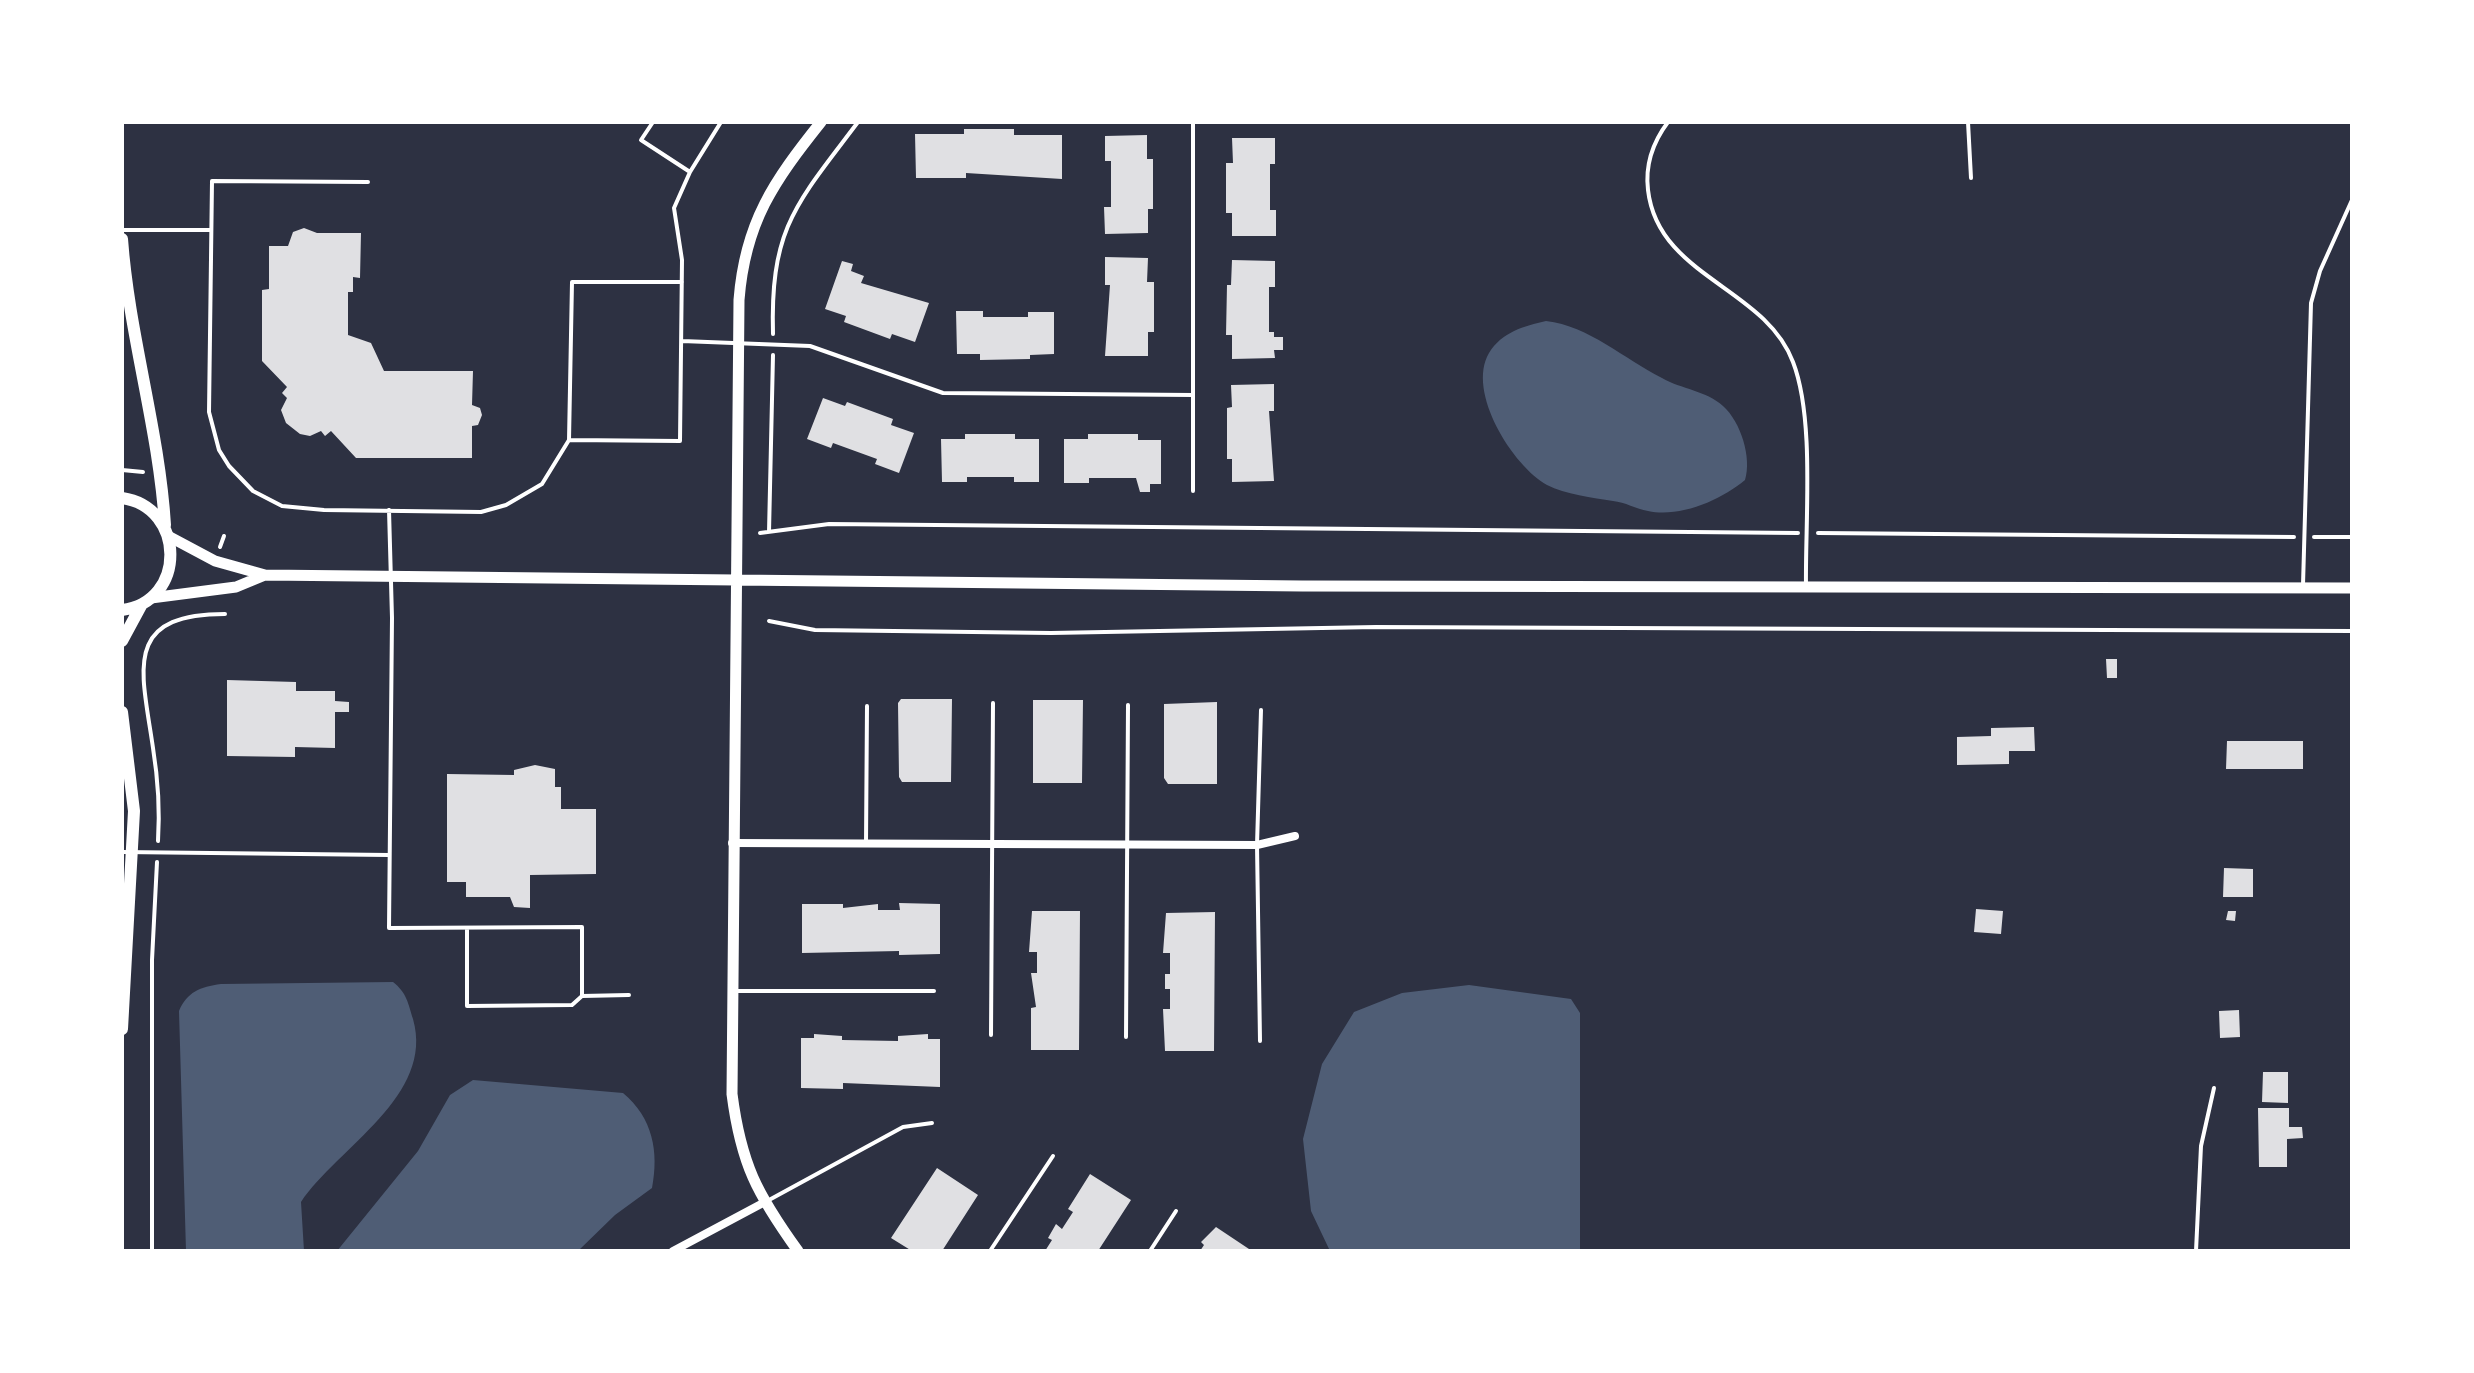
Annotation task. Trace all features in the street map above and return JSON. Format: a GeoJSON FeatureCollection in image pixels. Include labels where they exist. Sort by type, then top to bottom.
{"type":"FeatureCollection","features":[{"type":"Feature","properties":{"kind":"main road"},"geometry":{"type":"LineString","coordinates":[[122,239],[131,324],[163,493],[170,571],[146,601],[122,641]]}},
{"type":"Feature","properties":{"kind":"main road"},"geometry":{"type":"LineString","coordinates":[[122,498],[149,508],[167,531]]}},
{"type":"Feature","properties":{"kind":"main road"},"geometry":{"type":"LineString","coordinates":[[122,610],[146,601]]}},
{"type":"Feature","properties":{"kind":"main road"},"geometry":{"type":"LineString","coordinates":[[122,712],[134,811],[128,852],[122,1029]]}},
{"type":"Feature","properties":{"kind":"street"},"geometry":{"type":"LineString","coordinates":[[798,1251],[763,1203],[746,1163],[735,1118],[731,991],[739,342],[741,281],[754,222],[780,172],[821,122]]}},
{"type":"Feature","properties":{"kind":"street"},"geometry":{"type":"LineString","coordinates":[[167,531],[215,561],[265,575],[1806,589],[2352,588]]}},
{"type":"Feature","properties":{"kind":"street"},"geometry":{"type":"LineString","coordinates":[[146,601],[236,587],[265,575]]}},
{"type":"Feature","properties":{"kind":"street"},"geometry":{"type":"LineString","coordinates":[[732,843],[1257,845],[1295,836]]}},
{"type":"Feature","properties":{"kind":"street"},"geometry":{"type":"LineString","coordinates":[[673,1251],[763,1203]]}},
{"type":"Feature","properties":{"kind":"lane"},"geometry":{"type":"LineString","coordinates":[[653,122],[641,140],[690,172]]}},
{"type":"Feature","properties":{"kind":"lane"},"geometry":{"type":"LineString","coordinates":[[569,440],[680,441],[682,282],[674,208],[690,172],[721,122]]}},
{"type":"Feature","properties":{"kind":"lane"},"geometry":{"type":"LineString","coordinates":[[1193,122],[1193,491]]}},
{"type":"Feature","properties":{"kind":"lane"},"geometry":{"type":"LineString","coordinates":[[1668,122],[1656,142],[1647,174],[1654,218],[1680,255],[1764,319],[1790,352],[1805,409],[1806,589]]}},
{"type":"Feature","properties":{"kind":"lane"},"geometry":{"type":"LineString","coordinates":[[1968,122],[1971,178]]}},
{"type":"Feature","properties":{"kind":"lane"},"geometry":{"type":"LineString","coordinates":[[368,182],[212,181],[209,412],[219,450],[229,466],[253,491],[282,506],[481,512],[506,505],[542,484],[569,440],[572,282],[682,282]]}},
{"type":"Feature","properties":{"kind":"lane"},"geometry":{"type":"LineString","coordinates":[[2303,588],[2311,303],[2320,271],[2352,200]]}},
{"type":"Feature","properties":{"kind":"lane"},"geometry":{"type":"LineString","coordinates":[[122,230],[210,230]]}},
{"type":"Feature","properties":{"kind":"lane"},"geometry":{"type":"LineString","coordinates":[[682,341],[810,346],[943,393],[1193,395]]}},
{"type":"Feature","properties":{"kind":"lane"},"geometry":{"type":"LineString","coordinates":[[389,510],[389,928],[582,927],[582,996]]}},
{"type":"Feature","properties":{"kind":"lane"},"geometry":{"type":"LineString","coordinates":[[991,1035],[993,703]]}},
{"type":"Feature","properties":{"kind":"lane"},"geometry":{"type":"LineString","coordinates":[[1126,1037],[1128,705]]}},
{"type":"Feature","properties":{"kind":"lane"},"geometry":{"type":"LineString","coordinates":[[866,843],[867,706]]}},
{"type":"Feature","properties":{"kind":"lane"},"geometry":{"type":"LineString","coordinates":[[1260,1041],[1257,845],[1261,710]]}},
{"type":"Feature","properties":{"kind":"lane"},"geometry":{"type":"LineString","coordinates":[[128,852],[389,855]]}},
{"type":"Feature","properties":{"kind":"lane"},"geometry":{"type":"LineString","coordinates":[[467,928],[467,1006],[572,1005],[582,996],[629,995]]}},
{"type":"Feature","properties":{"kind":"lane"},"geometry":{"type":"LineString","coordinates":[[731,991],[934,991]]}},
{"type":"Feature","properties":{"kind":"lane"},"geometry":{"type":"LineString","coordinates":[[2196,1251],[2201,1146],[2214,1088]]}},
{"type":"Feature","properties":{"kind":"lane"},"geometry":{"type":"LineString","coordinates":[[763,1203],[903,1127],[932,1123]]}},
{"type":"Feature","properties":{"kind":"lane"},"geometry":{"type":"LineString","coordinates":[[990,1251],[1053,1156]]}},
{"type":"Feature","properties":{"kind":"lane"},"geometry":{"type":"LineString","coordinates":[[1150,1251],[1176,1211]]}},
{"type":"Feature","properties":{"kind":"path"},"geometry":{"type":"LineString","coordinates":[[769,532],[775,264],[784,230],[799,200],[858,122]]}},
{"type":"Feature","properties":{"kind":"path"},"geometry":{"type":"LineString","coordinates":[[760,533],[829,524],[2352,537]]}},
{"type":"Feature","properties":{"kind":"path"},"geometry":{"type":"LineString","coordinates":[[219,552],[224,536]]}},
{"type":"Feature","properties":{"kind":"path"},"geometry":{"type":"LineString","coordinates":[[152,1251],[152,960],[158,785],[143,680],[145,651],[156,633],[179,617],[225,614]]}},
{"type":"Feature","properties":{"kind":"path"},"geometry":{"type":"LineString","coordinates":[[769,621],[815,630],[1051,633],[1362,627],[2352,631]]}},
{"type":"Feature","properties":{"kind":"water"},"geometry":{"type":"Polygon","coordinates":[[[1546,321],[1592,336],[1662,378],[1717,401],[1740,431],[1746,451],[1745,480],[1700,506],[1660,512],[1562,491],[1534,475],[1520,462],[1497,426],[1488,407],[1483,369],[1489,353],[1500,340],[1522,328],[1546,321]]]}},
{"type":"Feature","properties":{"kind":"water"},"geometry":{"type":"Polygon","coordinates":[[[393,982],[404,994],[413,1019],[416,1047],[410,1072],[379,1119],[301,1202],[304,1251],[186,1251],[179,1011],[186,999],[201,989],[221,984],[393,982]]]}},
{"type":"Feature","properties":{"kind":"water"},"geometry":{"type":"Polygon","coordinates":[[[1469,985],[1571,999],[1580,1013],[1580,1251],[1330,1251],[1311,1211],[1303,1139],[1322,1064],[1354,1012],[1402,993],[1469,985]]]}},
{"type":"Feature","properties":{"kind":"water"},"geometry":{"type":"Polygon","coordinates":[[[473,1080],[623,1093],[641,1113],[651,1136],[655,1161],[652,1188],[615,1215],[578,1251],[337,1251],[418,1151],[450,1095],[473,1080]]]}},
{"type":"Feature","properties":{"kind":"building"},"geometry":{"type":"Polygon","coordinates":[[[964,129],[1014,129],[1014,135],[1062,135],[1062,179],[966,173],[966,178],[916,178],[915,134],[964,134],[964,129]]]}},
{"type":"Feature","properties":{"kind":"building"},"geometry":{"type":"Polygon","coordinates":[[[1147,135],[1147,159],[1153,159],[1153,209],[1148,209],[1148,233],[1105,234],[1104,207],[1111,207],[1111,161],[1105,161],[1105,136],[1147,135]]]}},
{"type":"Feature","properties":{"kind":"building"},"geometry":{"type":"Polygon","coordinates":[[[1232,138],[1275,138],[1275,164],[1270,164],[1270,210],[1276,210],[1276,236],[1232,236],[1232,213],[1226,213],[1226,163],[1233,163],[1232,138]]]}},
{"type":"Feature","properties":{"kind":"building"},"geometry":{"type":"Polygon","coordinates":[[[304,228],[317,233],[361,233],[360,278],[353,277],[353,292],[348,292],[348,335],[371,343],[384,371],[473,371],[472,405],[480,408],[482,415],[478,425],[472,426],[472,458],[356,458],[331,431],[325,436],[321,431],[310,436],[300,434],[286,423],[281,410],[287,398],[282,393],[287,387],[262,361],[262,290],[269,289],[269,246],[288,246],[293,232],[304,228]]]}},
{"type":"Feature","properties":{"kind":"building"},"geometry":{"type":"Polygon","coordinates":[[[1105,257],[1148,258],[1147,282],[1154,282],[1154,332],[1148,332],[1148,356],[1105,356],[1110,285],[1105,285],[1105,257]]]}},
{"type":"Feature","properties":{"kind":"building"},"geometry":{"type":"Polygon","coordinates":[[[1232,260],[1275,261],[1275,287],[1269,287],[1269,332],[1274,332],[1274,337],[1283,337],[1283,350],[1274,350],[1275,358],[1232,359],[1232,335],[1226,335],[1227,285],[1231,285],[1232,260]]]}},
{"type":"Feature","properties":{"kind":"building"},"geometry":{"type":"Polygon","coordinates":[[[842,261],[853,264],[851,271],[864,276],[861,283],[929,303],[915,342],[892,334],[890,339],[844,322],[846,316],[825,309],[842,261]]]}},
{"type":"Feature","properties":{"kind":"building"},"geometry":{"type":"Polygon","coordinates":[[[956,311],[983,311],[983,317],[1028,317],[1028,312],[1054,312],[1054,354],[1030,355],[1030,359],[980,360],[980,354],[957,354],[956,311]]]}},
{"type":"Feature","properties":{"kind":"building"},"geometry":{"type":"Polygon","coordinates":[[[1274,384],[1274,411],[1269,411],[1274,481],[1232,482],[1232,459],[1227,459],[1227,408],[1232,407],[1231,385],[1274,384]]]}},
{"type":"Feature","properties":{"kind":"building"},"geometry":{"type":"Polygon","coordinates":[[[823,398],[845,406],[847,402],[893,419],[891,425],[914,433],[899,473],[875,464],[877,459],[833,443],[831,448],[807,439],[823,398]]]}},
{"type":"Feature","properties":{"kind":"building"},"geometry":{"type":"Polygon","coordinates":[[[965,434],[1015,434],[1015,439],[1039,439],[1039,482],[1014,482],[1014,477],[967,477],[967,482],[942,482],[941,439],[965,439],[965,434]]]}},
{"type":"Feature","properties":{"kind":"building"},"geometry":{"type":"Polygon","coordinates":[[[1088,434],[1138,434],[1138,440],[1161,440],[1161,484],[1150,484],[1150,492],[1140,492],[1136,478],[1089,478],[1089,483],[1064,483],[1064,439],[1088,439],[1088,434]]]}},
{"type":"Feature","properties":{"kind":"building"},"geometry":{"type":"Polygon","coordinates":[[[2106,659],[2117,659],[2117,678],[2107,678],[2106,659]]]}},
{"type":"Feature","properties":{"kind":"building"},"geometry":{"type":"Polygon","coordinates":[[[227,680],[296,682],[296,691],[335,691],[335,701],[349,702],[349,712],[335,712],[335,748],[295,747],[295,757],[227,756],[227,680]]]}},
{"type":"Feature","properties":{"kind":"building"},"geometry":{"type":"Polygon","coordinates":[[[901,699],[952,699],[951,782],[902,782],[899,777],[898,703],[901,699]]]}},
{"type":"Feature","properties":{"kind":"building"},"geometry":{"type":"Polygon","coordinates":[[[1033,700],[1083,700],[1082,783],[1033,783],[1033,700]]]}},
{"type":"Feature","properties":{"kind":"building"},"geometry":{"type":"Polygon","coordinates":[[[1217,702],[1217,784],[1168,784],[1164,778],[1164,704],[1217,702]]]}},
{"type":"Feature","properties":{"kind":"building"},"geometry":{"type":"Polygon","coordinates":[[[2034,727],[2035,751],[2009,751],[2009,764],[1957,765],[1957,737],[1991,736],[1991,728],[2034,727]]]}},
{"type":"Feature","properties":{"kind":"building"},"geometry":{"type":"Polygon","coordinates":[[[2227,741],[2303,741],[2303,769],[2226,769],[2227,741]]]}},
{"type":"Feature","properties":{"kind":"building"},"geometry":{"type":"Polygon","coordinates":[[[535,765],[555,769],[555,787],[561,787],[561,809],[596,809],[596,874],[530,875],[530,908],[514,907],[510,897],[466,897],[466,882],[447,882],[447,774],[514,775],[514,770],[535,765]]]}},
{"type":"Feature","properties":{"kind":"building"},"geometry":{"type":"Polygon","coordinates":[[[2224,868],[2253,869],[2253,897],[2223,897],[2224,868]]]}},
{"type":"Feature","properties":{"kind":"building"},"geometry":{"type":"Polygon","coordinates":[[[899,903],[940,904],[940,954],[899,955],[899,951],[802,953],[802,904],[843,904],[843,908],[878,904],[878,910],[900,910],[899,903]]]}},
{"type":"Feature","properties":{"kind":"building"},"geometry":{"type":"Polygon","coordinates":[[[1976,909],[2003,911],[2001,934],[1974,932],[1976,909]]]}},
{"type":"Feature","properties":{"kind":"building"},"geometry":{"type":"Polygon","coordinates":[[[1032,911],[1080,911],[1079,1050],[1031,1050],[1031,1008],[1036,1007],[1031,973],[1037,973],[1037,952],[1029,952],[1032,911]]]}},
{"type":"Feature","properties":{"kind":"building"},"geometry":{"type":"Polygon","coordinates":[[[2228,911],[2236,911],[2235,921],[2226,920],[2228,911]]]}},
{"type":"Feature","properties":{"kind":"building"},"geometry":{"type":"Polygon","coordinates":[[[1215,912],[1214,1051],[1165,1051],[1163,1009],[1170,1009],[1170,989],[1165,989],[1165,974],[1170,974],[1170,953],[1163,953],[1166,913],[1215,912]]]}},
{"type":"Feature","properties":{"kind":"building"},"geometry":{"type":"Polygon","coordinates":[[[2239,1010],[2240,1037],[2220,1038],[2219,1011],[2239,1010]]]}},
{"type":"Feature","properties":{"kind":"building"},"geometry":{"type":"Polygon","coordinates":[[[814,1034],[842,1036],[842,1040],[898,1041],[898,1036],[928,1034],[928,1039],[940,1039],[940,1087],[843,1083],[843,1089],[801,1088],[801,1038],[814,1038],[814,1034]]]}},
{"type":"Feature","properties":{"kind":"building"},"geometry":{"type":"Polygon","coordinates":[[[2263,1072],[2288,1072],[2288,1103],[2262,1102],[2263,1072]]]}},
{"type":"Feature","properties":{"kind":"building"},"geometry":{"type":"Polygon","coordinates":[[[2258,1108],[2289,1108],[2289,1127],[2302,1127],[2303,1138],[2287,1139],[2287,1167],[2259,1167],[2258,1108]]]}},
{"type":"Feature","properties":{"kind":"building"},"geometry":{"type":"Polygon","coordinates":[[[937,1168],[978,1195],[942,1251],[912,1251],[891,1238],[937,1168]]]}},
{"type":"Feature","properties":{"kind":"building"},"geometry":{"type":"Polygon","coordinates":[[[1090,1174],[1131,1200],[1098,1251],[1045,1251],[1056,1224],[1062,1229],[1073,1212],[1068,1209],[1090,1174]]]}},
{"type":"Feature","properties":{"kind":"building"},"geometry":{"type":"Polygon","coordinates":[[[1216,1227],[1252,1251],[1200,1251],[1204,1245],[1201,1242],[1216,1227]]]}}]}
